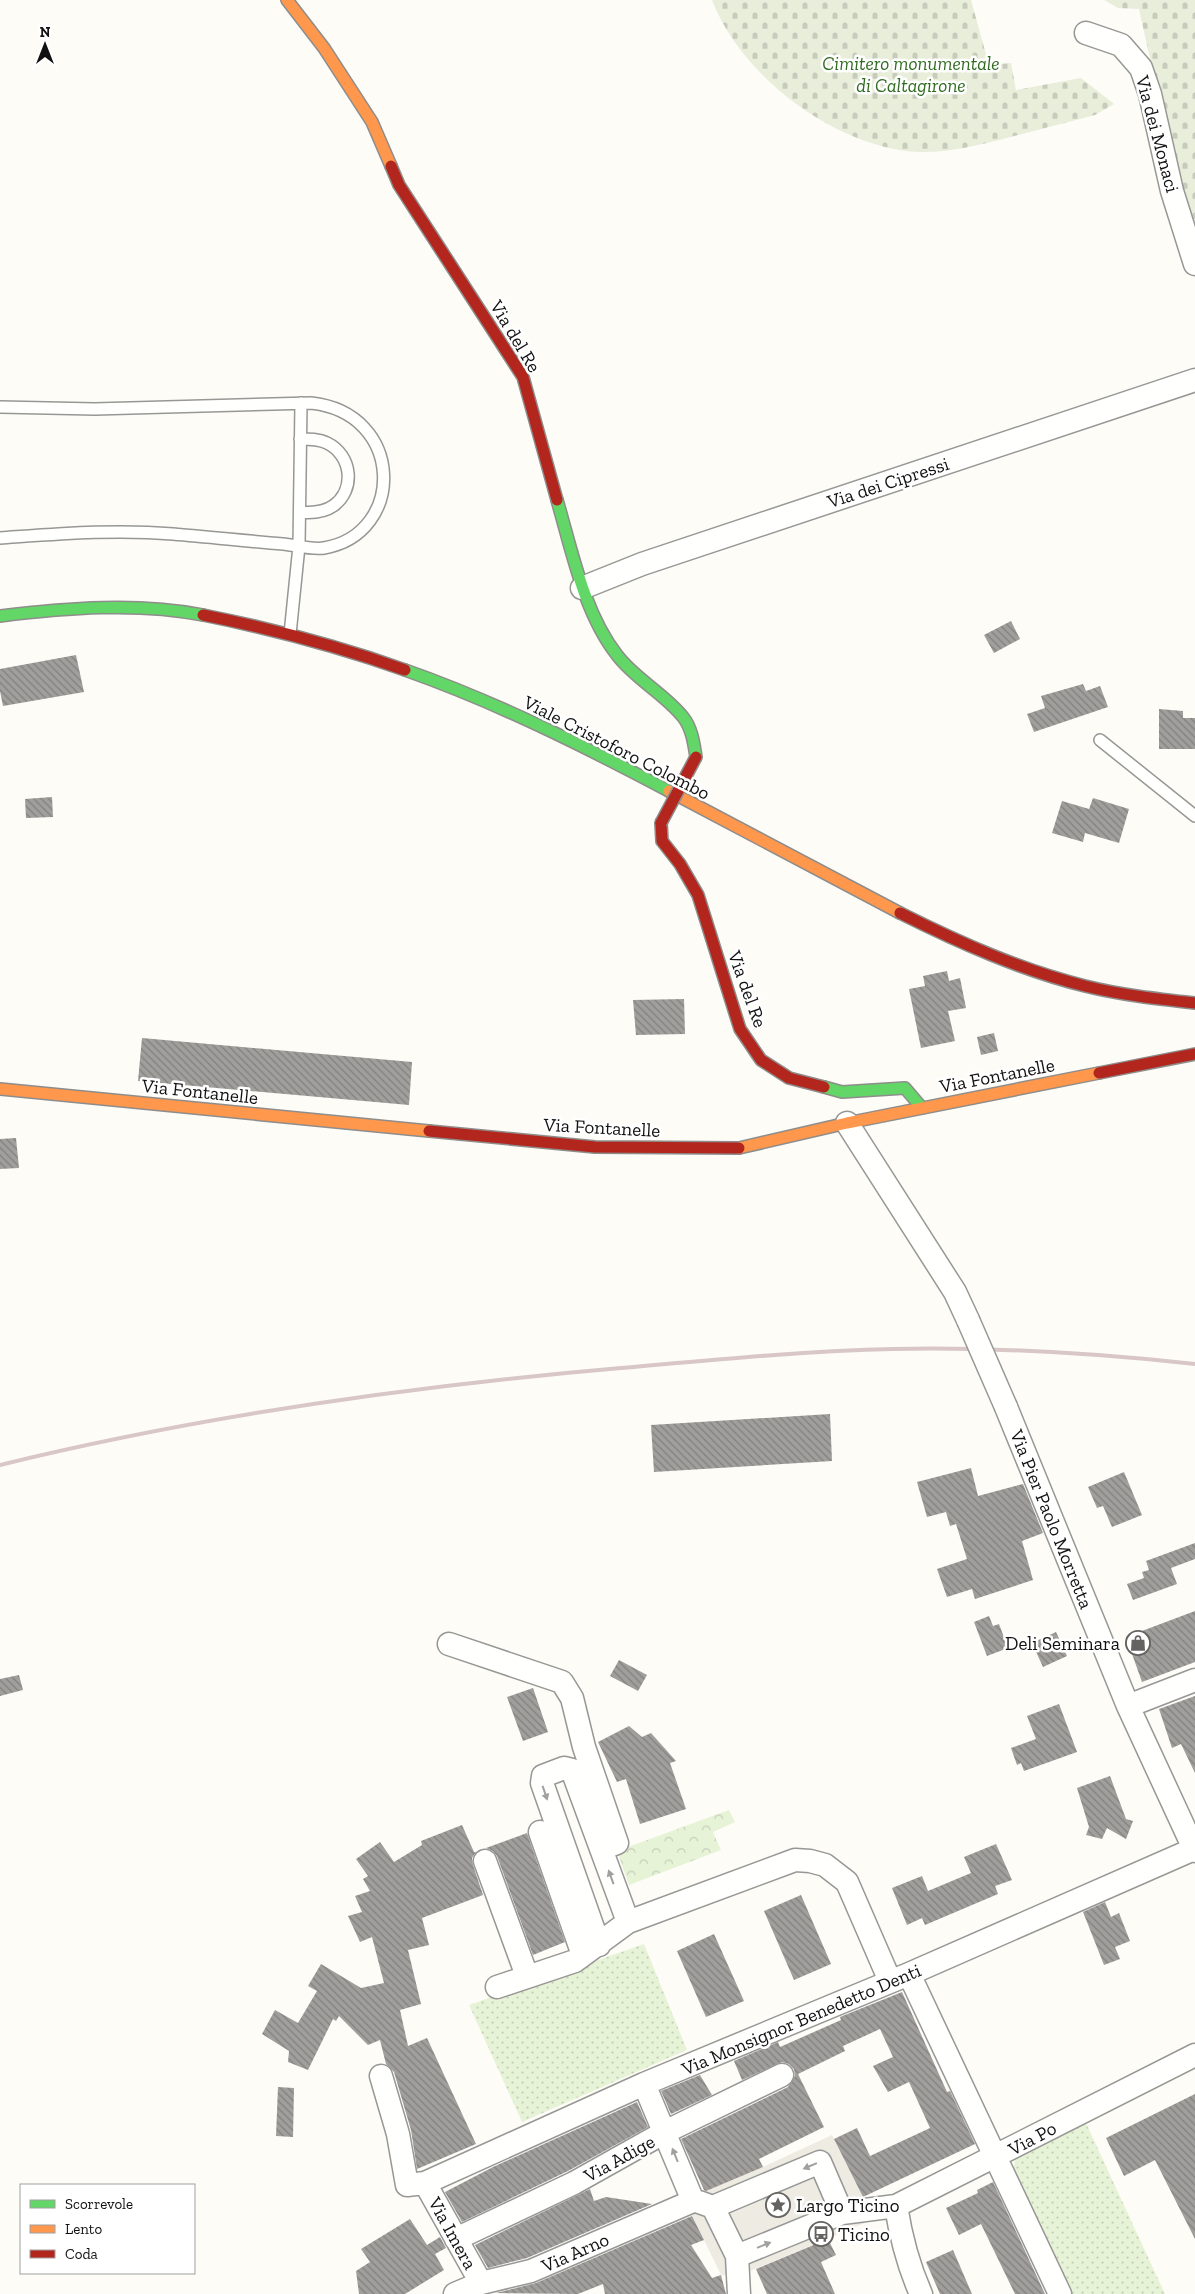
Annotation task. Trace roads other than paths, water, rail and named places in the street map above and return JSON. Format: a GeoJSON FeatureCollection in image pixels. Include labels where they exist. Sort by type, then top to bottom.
{"type":"FeatureCollection","features":[{"type":"Feature","properties":{"kind":"street","name":"Via del Re"},"geometry":{"type":"LineString","coordinates":[[287,0],[324,48],[372,122],[398,185],[523,377],[582,588],[603,633],[617,656],[684,718],[692,736],[696,757],[661,823],[662,842],[680,864],[698,895],[740,1029],[762,1060],[789,1078],[842,1092],[905,1088],[922,1108]]}},
{"type":"Feature","properties":{"kind":"street","name":"Via dei Monaci"},"geometry":{"type":"LineString","coordinates":[[1086,33],[1122,45],[1141,68],[1150,94],[1172,191],[1195,264]]}},
{"type":"Feature","properties":{"kind":"street","name":"Via dei Cipressi"},"geometry":{"type":"LineString","coordinates":[[582,588],[642,564],[1195,380]]}},
{"type":"Feature","properties":{"kind":"street","name":"Viale Cristoforo Colombo"},"geometry":{"type":"LineString","coordinates":[[0,616],[99,609],[151,610],[196,614],[290,634],[394,665],[482,699],[598,754],[906,916],[997,958],[1068,982],[1137,997],[1195,1004]]}},
{"type":"Feature","properties":{"kind":"street","name":"Via Fontanelle"},"geometry":{"type":"LineString","coordinates":[[0,1089],[595,1147],[741,1148],[847,1123],[1195,1054]]}},
{"type":"Feature","properties":{"kind":"street","name":"Via Pier Paolo Morretta"},"geometry":{"type":"LineString","coordinates":[[847,1123],[955,1292],[1006,1407],[1128,1706],[1186,1811],[1194,1850]]}},
{"type":"Feature","properties":{"kind":"street"},"geometry":{"type":"LineString","coordinates":[[449,1644],[562,1682],[572,1698],[584,1747],[617,1843],[601,1849]]}},
{"type":"Feature","properties":{"kind":"street"},"geometry":{"type":"LineString","coordinates":[[1128,1706],[1195,1680]]}},
{"type":"Feature","properties":{"kind":"street"},"geometry":{"type":"LineString","coordinates":[[591,1950],[542,1783],[543,1776],[564,1768],[572,1770],[628,1922]]}},
{"type":"Feature","properties":{"kind":"street"},"geometry":{"type":"LineString","coordinates":[[540,1832],[591,1950]]}},
{"type":"Feature","properties":{"kind":"street","name":"Via Monsignor Benedetto Denti"},"geometry":{"type":"LineString","coordinates":[[416,2184],[644,2084],[900,1978],[1194,1850]]}},
{"type":"Feature","properties":{"kind":"street"},"geometry":{"type":"LineString","coordinates":[[497,1987],[575,1961],[628,1922],[795,1860],[825,1865],[847,1882],[900,1978],[995,2156],[1060,2294]]}},
{"type":"Feature","properties":{"kind":"street"},"geometry":{"type":"LineString","coordinates":[[485,1861],[527,1976]]}},
{"type":"Feature","properties":{"kind":"street","name":"Via Po"},"geometry":{"type":"LineString","coordinates":[[738,2275],[842,2213],[896,2206],[1195,2055]]}},
{"type":"Feature","properties":{"kind":"street","name":"Via Adige"},"geometry":{"type":"LineString","coordinates":[[456,2239],[574,2183],[665,2132],[782,2075]]}},
{"type":"Feature","properties":{"kind":"street","name":"Via Imera"},"geometry":{"type":"LineString","coordinates":[[381,2076],[398,2134],[416,2184],[456,2239],[481,2283]]}},
{"type":"Feature","properties":{"kind":"street"},"geometry":{"type":"LineString","coordinates":[[644,2084],[665,2132],[738,2275]]}},
{"type":"Feature","properties":{"kind":"street","name":"Via Arno"},"geometry":{"type":"LineString","coordinates":[[454,2294],[481,2283],[531,2271],[703,2204],[820,2162],[842,2213]]}},
{"type":"Feature","properties":{"kind":"street"},"geometry":{"type":"LineString","coordinates":[[896,2206],[906,2257],[921,2294]]}},
{"type":"Feature","properties":{"kind":"lane"},"geometry":{"type":"LineString","coordinates":[[290,634],[299,546],[301,403]]}},
{"type":"Feature","properties":{"kind":"lane"},"geometry":{"type":"LineString","coordinates":[[0,407],[95,409],[301,403],[326,404],[340,409],[364,425],[379,450],[384,478],[377,506],[361,529],[349,538],[322,548],[112,530],[0,538]]}},
{"type":"Feature","properties":{"kind":"lane"},"geometry":{"type":"LineString","coordinates":[[300,439],[326,442],[336,448],[344,457],[348,468],[348,480],[340,500],[332,507],[322,511],[300,512]]}},
{"type":"Feature","properties":{"kind":"lane"},"geometry":{"type":"LineString","coordinates":[[1100,740],[1195,816]]}},
{"type":"Feature","properties":{"kind":"railway"},"geometry":{"type":"LineString","coordinates":[[0,1465],[154,1431],[309,1404],[543,1375],[723,1359],[859,1350],[969,1349],[1082,1354],[1195,1364]]}},
{"type":"Feature","properties":{"kind":"place","name":"Deli Seminara"},"geometry":{"type":"Point","coordinates":[1138,1643]}},
{"type":"Feature","properties":{"kind":"place","name":"Largo Ticino"},"geometry":{"type":"Point","coordinates":[778,2205]}},
{"type":"Feature","properties":{"kind":"place","name":"Ticino"},"geometry":{"type":"Point","coordinates":[821,2234]}},
{"type":"Feature","properties":{"kind":"park label","name":"Cimitero monumentale di Caltagirone"},"geometry":{"type":"Point","coordinates":[911,74]}}]}
